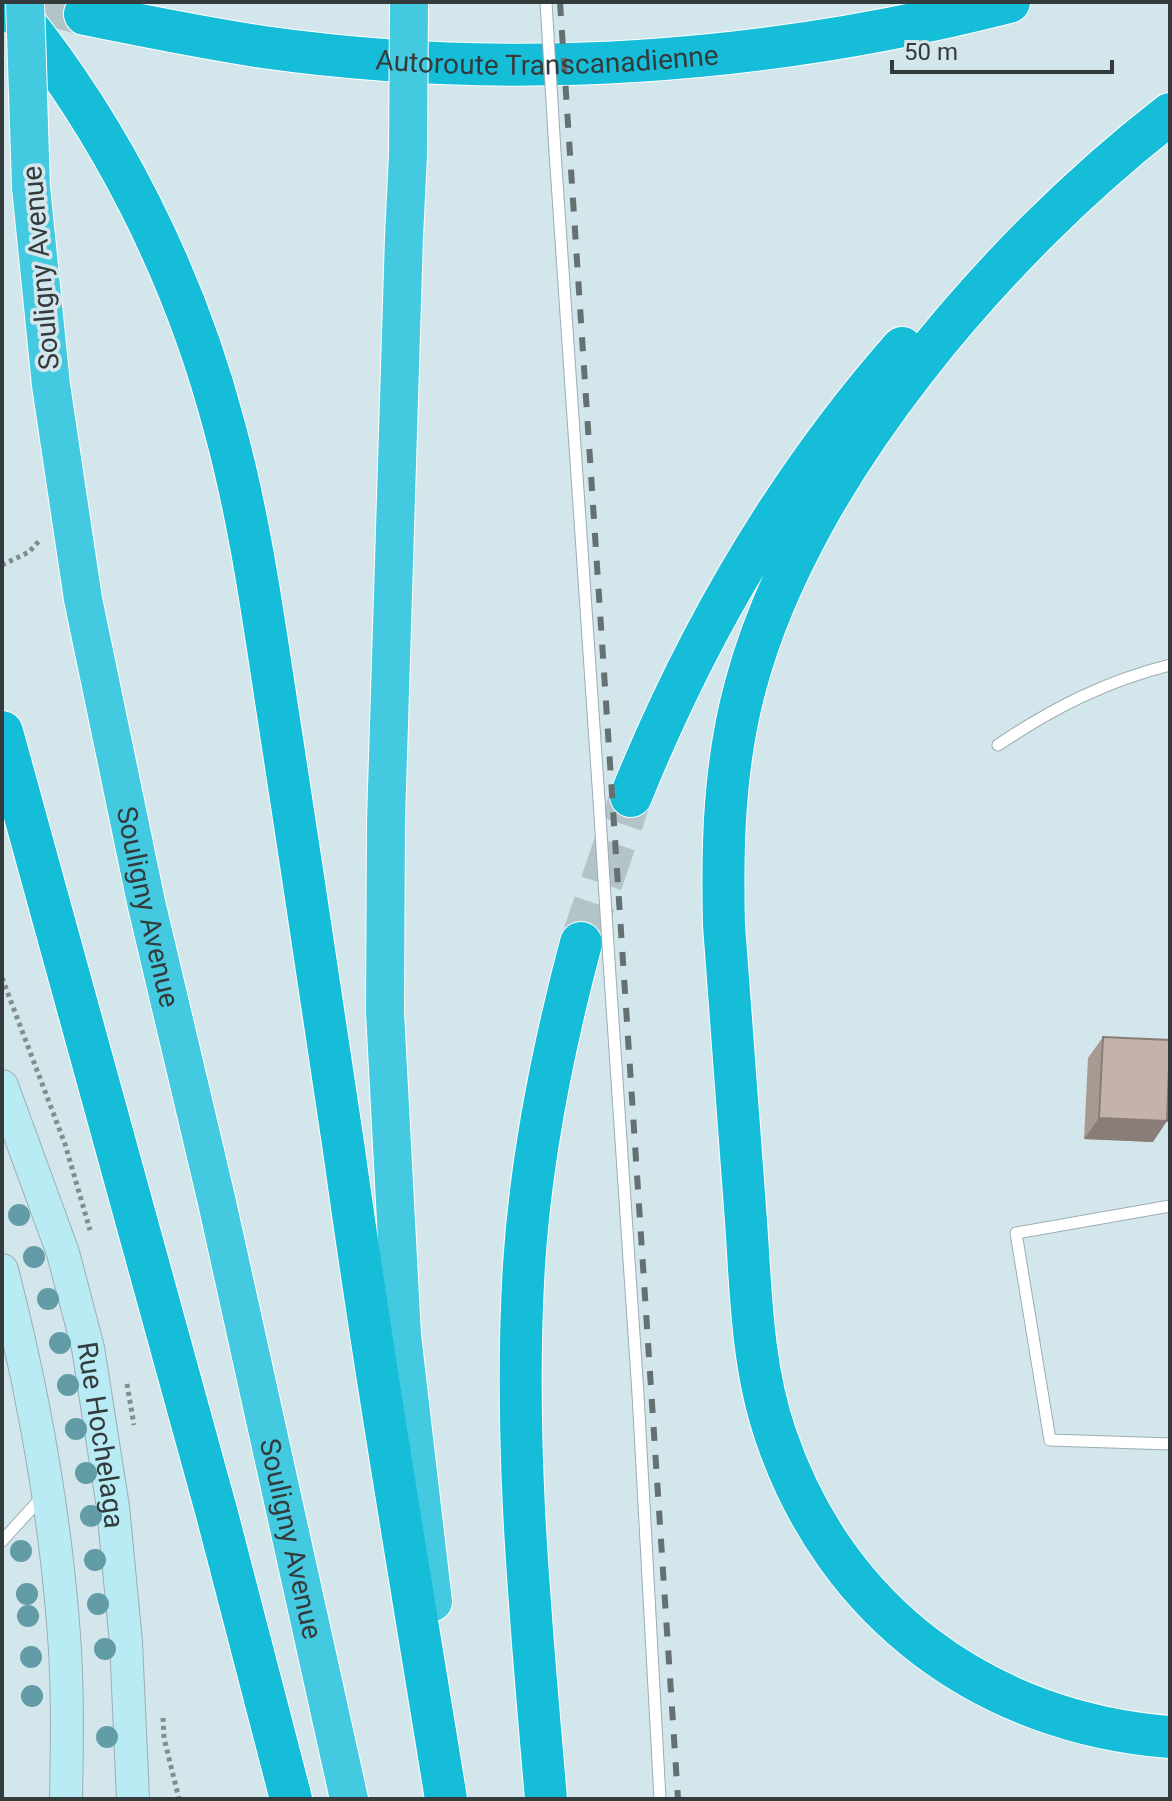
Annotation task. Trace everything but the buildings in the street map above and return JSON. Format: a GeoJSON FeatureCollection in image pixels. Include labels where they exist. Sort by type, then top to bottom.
{"type":"FeatureCollection","features":[{"type":"Feature","properties":{"kind":"highway"},"geometry":{"type":"LineString","coordinates":[[7,2],[55,64],[105,143],[160,245],[200,342],[226,429],[246,519],[266,635],[368,1317],[446,1799]]}},
{"type":"Feature","properties":{"kind":"highway","name":"Souligny Avenue"},"geometry":{"type":"LineString","coordinates":[[25,2],[31,187],[42,316],[83,599],[146,902],[216,1198],[349,1799]]}},
{"type":"Feature","properties":{"kind":"highway"},"geometry":{"type":"LineString","coordinates":[[409,2],[408,155],[386,821],[385,1012],[402,1335],[455,1799]]}},
{"type":"Feature","properties":{"kind":"highway","name":"Autoroute Transcanadienne"},"geometry":{"type":"LineString","coordinates":[[85,14],[183,34],[281,49],[408,61],[519,64],[666,59],[796,45],[925,22],[1009,2]]}},
{"type":"Feature","properties":{"kind":"highway"},"geometry":{"type":"LineString","coordinates":[[615,798],[712,622],[789,494],[845,415],[935,310],[1015,229],[1086,166],[1170,101]]}},
{"type":"Feature","properties":{"kind":"highway"},"geometry":{"type":"LineString","coordinates":[[1170,114],[1084,185],[970,303],[911,375],[840,478],[777,596],[753,660],[728,769],[723,865],[730,1002],[757,1355],[775,1435],[806,1507],[828,1543],[875,1603],[936,1656],[970,1679],[1005,1697],[1069,1720],[1117,1731],[1170,1737]]}},
{"type":"Feature","properties":{"kind":"highway"},"geometry":{"type":"LineString","coordinates":[[2,732],[213,1500],[291,1799]]}},
{"type":"Feature","properties":{"kind":"highway"},"geometry":{"type":"LineString","coordinates":[[546,1799],[524,1515],[521,1315],[528,1218],[550,1069],[595,952]]}},
{"type":"Feature","properties":{"kind":"main road","name":"Rue Hochelaga"},"geometry":{"type":"LineString","coordinates":[[2,1086],[63,1253],[88,1348],[113,1507],[126,1642],[133,1799]]}},
{"type":"Feature","properties":{"kind":"main road"},"geometry":{"type":"LineString","coordinates":[[2,1270],[38,1430],[48,1490],[65,1638],[66,1799]]}},
{"type":"Feature","properties":{"kind":"lane"},"geometry":{"type":"LineString","coordinates":[[546,2],[555,152],[615,798],[595,952],[638,1394],[660,1799]]}},
{"type":"Feature","properties":{"kind":"lane"},"geometry":{"type":"LineString","coordinates":[[998,745],[1073,699],[1129,675],[1170,665]]}},
{"type":"Feature","properties":{"kind":"lane"},"geometry":{"type":"LineString","coordinates":[[1170,1206],[1016,1233],[1050,1440],[1170,1444]]}},
{"type":"Feature","properties":{"kind":"lane"},"geometry":{"type":"LineString","coordinates":[[2,1541],[48,1490]]}},
{"type":"Feature","properties":{"kind":"path"},"geometry":{"type":"LineString","coordinates":[[2,565],[25,554]]}},
{"type":"Feature","properties":{"kind":"path"},"geometry":{"type":"LineString","coordinates":[[2,978],[30,1048]]}},
{"type":"Feature","properties":{"kind":"path"},"geometry":{"type":"LineString","coordinates":[[162,1711],[164,1738],[179,1799]]}},
{"type":"Feature","properties":{"kind":"tunnel"},"geometry":{"type":"LineString","coordinates":[[36,2],[85,14]]}},
{"type":"Feature","properties":{"kind":"tunnel"},"geometry":{"type":"LineString","coordinates":[[581,943],[631,796]]}},
{"type":"Feature","properties":{"kind":"railway"},"geometry":{"type":"LineString","coordinates":[[560,2],[678,1799]]}}]}
